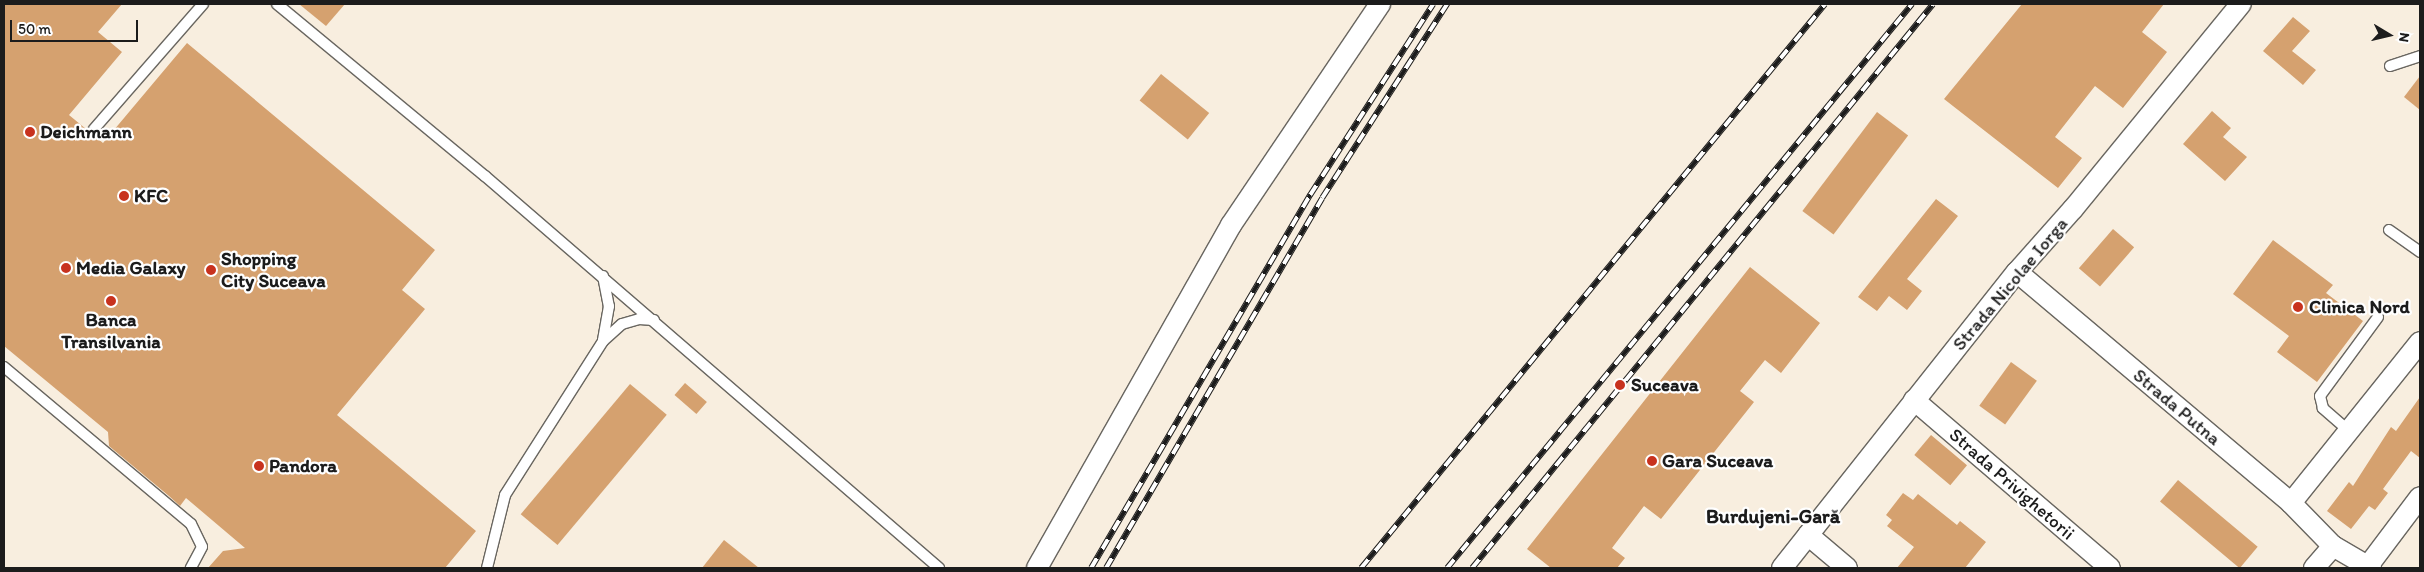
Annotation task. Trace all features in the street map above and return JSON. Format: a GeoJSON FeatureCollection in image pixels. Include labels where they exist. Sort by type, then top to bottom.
{"type":"FeatureCollection","features":[{"type":"Feature","properties":{"kind":"street","name":"Strada Nicolae Iorga"},"geometry":{"type":"LineString","coordinates":[[1782,568],[2017,272],[2073,209],[2241,4]]}},
{"type":"Feature","properties":{"kind":"street"},"geometry":{"type":"LineString","coordinates":[[1037,568],[1232,225],[1378,5]]}},
{"type":"Feature","properties":{"kind":"street","name":"Strada Putna"},"geometry":{"type":"LineString","coordinates":[[2017,272],[2291,503],[2333,546],[2369,567]]}},
{"type":"Feature","properties":{"kind":"street"},"geometry":{"type":"LineString","coordinates":[[2291,503],[2350,432],[2420,342]]}},
{"type":"Feature","properties":{"kind":"street","name":"Strada Privighetorii"},"geometry":{"type":"LineString","coordinates":[[1914,400],[2110,568]]}},
{"type":"Feature","properties":{"kind":"street"},"geometry":{"type":"LineString","coordinates":[[2369,567],[2420,498]]}},
{"type":"Feature","properties":{"kind":"street"},"geometry":{"type":"LineString","coordinates":[[1808,536],[1847,568]]}},
{"type":"Feature","properties":{"kind":"street"},"geometry":{"type":"LineString","coordinates":[[2314,568],[2333,546]]}},
{"type":"Feature","properties":{"kind":"lane"},"geometry":{"type":"LineString","coordinates":[[94,129],[203,4]]}},
{"type":"Feature","properties":{"kind":"lane"},"geometry":{"type":"LineString","coordinates":[[277,4],[603,276],[939,568]]}},
{"type":"Feature","properties":{"kind":"lane"},"geometry":{"type":"LineString","coordinates":[[2390,66],[2420,56]]}},
{"type":"Feature","properties":{"kind":"lane"},"geometry":{"type":"LineString","coordinates":[[2389,230],[2420,252]]}},
{"type":"Feature","properties":{"kind":"lane"},"geometry":{"type":"LineString","coordinates":[[603,276],[608,306],[603,341]]}},
{"type":"Feature","properties":{"kind":"lane"},"geometry":{"type":"LineString","coordinates":[[2350,432],[2323,408],[2320,396],[2378,317]]}},
{"type":"Feature","properties":{"kind":"lane"},"geometry":{"type":"LineString","coordinates":[[487,568],[505,495],[603,341],[627,322],[654,320]]}},
{"type":"Feature","properties":{"kind":"lane"},"geometry":{"type":"LineString","coordinates":[[4,367],[191,524],[202,547],[191,568]]}},
{"type":"Feature","properties":{"kind":"building","name":"Shopping City Suceava"},"geometry":{"type":"Polygon","coordinates":[[[4,4],[122,4],[98,32],[122,52],[69,115],[103,143],[187,43],[435,250],[402,290],[425,309],[337,415],[476,531],[445,568],[208,568],[223,551],[245,548],[186,498],[180,506],[109,446],[108,432],[4,346],[4,4]]]}},
{"type":"Feature","properties":{"kind":"building"},"geometry":{"type":"Polygon","coordinates":[[[299,4],[345,4],[326,26],[299,4]]]}},
{"type":"Feature","properties":{"kind":"building"},"geometry":{"type":"Polygon","coordinates":[[[2022,4],[2164,4],[2142,32],[2167,52],[2123,108],[2095,86],[2055,137],[2082,158],[2058,188],[1944,99],[2022,4]]]}},
{"type":"Feature","properties":{"kind":"building"},"geometry":{"type":"Polygon","coordinates":[[[2293,17],[2310,31],[2292,51],[2316,70],[2303,85],[2263,51],[2293,17]]]}},
{"type":"Feature","properties":{"kind":"building"},"geometry":{"type":"Polygon","coordinates":[[[1161,74],[1209,113],[1188,139],[1140,100],[1161,74]]]}},
{"type":"Feature","properties":{"kind":"building"},"geometry":{"type":"Polygon","coordinates":[[[2420,76],[2420,110],[2404,97],[2420,76]]]}},
{"type":"Feature","properties":{"kind":"building"},"geometry":{"type":"Polygon","coordinates":[[[2212,111],[2231,128],[2223,137],[2247,157],[2225,181],[2183,144],[2212,111]]]}},
{"type":"Feature","properties":{"kind":"building"},"geometry":{"type":"Polygon","coordinates":[[[1877,112],[1908,135],[1834,235],[1802,211],[1877,112]]]}},
{"type":"Feature","properties":{"kind":"building"},"geometry":{"type":"Polygon","coordinates":[[[1936,199],[1958,216],[1907,279],[1922,291],[1907,310],[1889,296],[1877,311],[1858,297],[1936,199]]]}},
{"type":"Feature","properties":{"kind":"building"},"geometry":{"type":"Polygon","coordinates":[[[2113,229],[2134,247],[2100,287],[2079,268],[2113,229]]]}},
{"type":"Feature","properties":{"kind":"building","name":"Clinica Nord"},"geometry":{"type":"Polygon","coordinates":[[[2273,240],[2333,285],[2326,293],[2363,321],[2317,382],[2277,352],[2289,336],[2233,294],[2273,240]]]}},
{"type":"Feature","properties":{"kind":"building","name":"Gara Suceava"},"geometry":{"type":"Polygon","coordinates":[[[1750,267],[1820,323],[1781,373],[1765,360],[1740,391],[1754,402],[1661,519],[1644,506],[1612,548],[1625,558],[1617,568],[1551,568],[1527,549],[1750,267]]]}},
{"type":"Feature","properties":{"kind":"building"},"geometry":{"type":"Polygon","coordinates":[[[2011,362],[2037,381],[2005,424],[1979,406],[2011,362]]]}},
{"type":"Feature","properties":{"kind":"building"},"geometry":{"type":"Polygon","coordinates":[[[685,383],[707,402],[696,414],[675,395],[685,383]]]}},
{"type":"Feature","properties":{"kind":"building"},"geometry":{"type":"Polygon","coordinates":[[[630,384],[667,415],[557,545],[521,514],[630,384]]]}},
{"type":"Feature","properties":{"kind":"building"},"geometry":{"type":"Polygon","coordinates":[[[2420,397],[2420,458],[2411,451],[2383,489],[2388,493],[2375,510],[2369,506],[2351,529],[2327,511],[2349,482],[2353,486],[2391,427],[2396,431],[2420,397]]]}},
{"type":"Feature","properties":{"kind":"building"},"geometry":{"type":"Polygon","coordinates":[[[1931,435],[1967,465],[1950,485],[1914,455],[1931,435]]]}},
{"type":"Feature","properties":{"kind":"building"},"geometry":{"type":"Polygon","coordinates":[[[2178,480],[2258,547],[2239,568],[2160,501],[2178,480]]]}},
{"type":"Feature","properties":{"kind":"building"},"geometry":{"type":"Polygon","coordinates":[[[1903,493],[1913,500],[1918,494],[1957,525],[1960,521],[1986,542],[1965,568],[1897,568],[1914,547],[1887,526],[1892,520],[1886,515],[1903,493]]]}},
{"type":"Feature","properties":{"kind":"building"},"geometry":{"type":"Polygon","coordinates":[[[724,540],[759,568],[702,568],[724,540]]]}},
{"type":"Feature","properties":{"kind":"railway"},"geometry":{"type":"LineString","coordinates":[[1091,568],[1310,195],[1433,4]]}},
{"type":"Feature","properties":{"kind":"railway"},"geometry":{"type":"LineString","coordinates":[[1106,568],[1322,198],[1447,4]]}},
{"type":"Feature","properties":{"kind":"railway"},"geometry":{"type":"LineString","coordinates":[[1361,568],[1825,4]]}},
{"type":"Feature","properties":{"kind":"railway"},"geometry":{"type":"LineString","coordinates":[[1447,568],[1912,4]]}},
{"type":"Feature","properties":{"kind":"railway"},"geometry":{"type":"LineString","coordinates":[[1472,568],[1933,4]]}},
{"type":"Feature","properties":{"kind":"place","name":"Deichmann"},"geometry":{"type":"Point","coordinates":[30,132]}},
{"type":"Feature","properties":{"kind":"place","name":"KFC"},"geometry":{"type":"Point","coordinates":[124,196]}},
{"type":"Feature","properties":{"kind":"place","name":"Media Galaxy"},"geometry":{"type":"Point","coordinates":[66,268]}},
{"type":"Feature","properties":{"kind":"place","name":"Shopping City Suceava"},"geometry":{"type":"Point","coordinates":[211,270]}},
{"type":"Feature","properties":{"kind":"place","name":"Banca Transilvania"},"geometry":{"type":"Point","coordinates":[111,301]}},
{"type":"Feature","properties":{"kind":"place","name":"Clinica Nord"},"geometry":{"type":"Point","coordinates":[2298,307]}},
{"type":"Feature","properties":{"kind":"place","name":"Suceava"},"geometry":{"type":"Point","coordinates":[1620,385]}},
{"type":"Feature","properties":{"kind":"place","name":"Gara Suceava"},"geometry":{"type":"Point","coordinates":[1652,461]}},
{"type":"Feature","properties":{"kind":"place","name":"Pandora"},"geometry":{"type":"Point","coordinates":[259,466]}},
{"type":"Feature","properties":{"kind":"district","name":"Burdujeni-Gară"},"geometry":{"type":"Point","coordinates":[1773,516]}}]}
